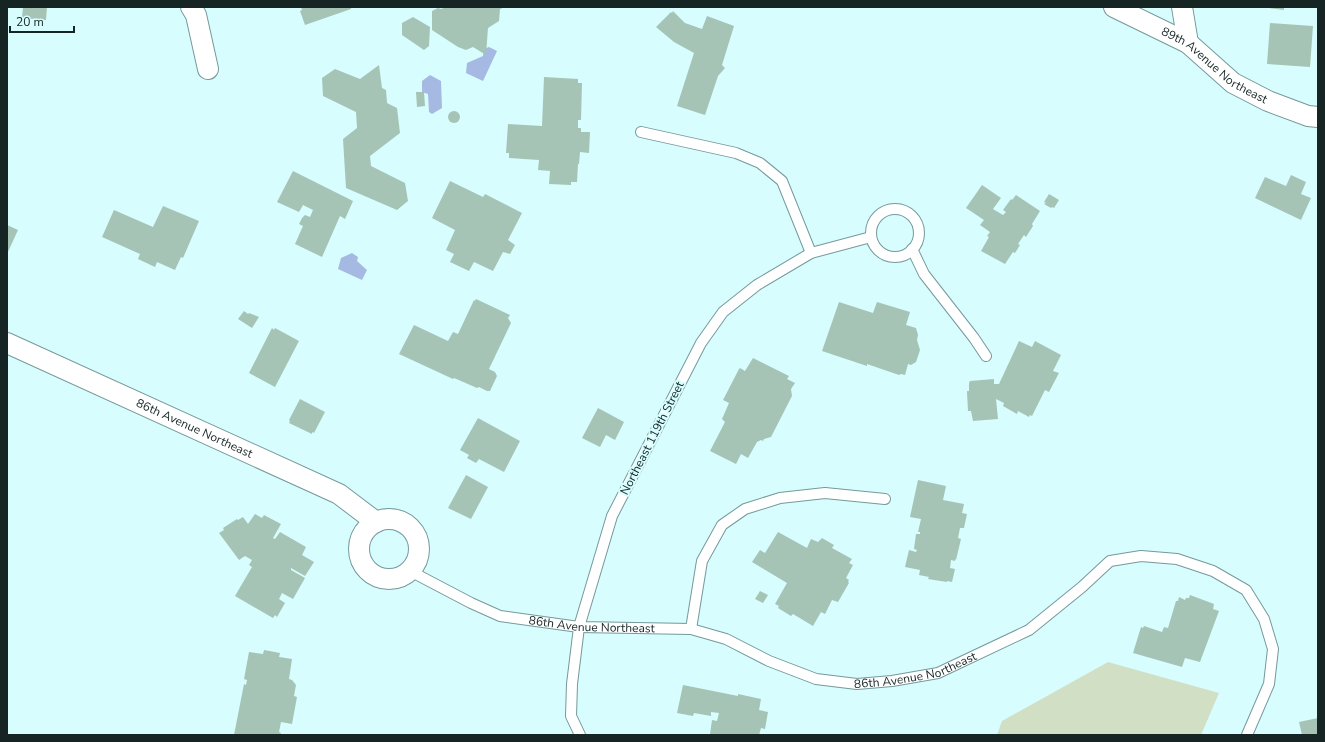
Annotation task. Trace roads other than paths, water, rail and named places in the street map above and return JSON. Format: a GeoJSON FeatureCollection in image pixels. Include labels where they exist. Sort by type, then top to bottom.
{"type":"FeatureCollection","features":[{"type":"Feature","properties":{"kind":"street"},"geometry":{"type":"LineString","coordinates":[[191,7],[196,15],[208,69]]}},
{"type":"Feature","properties":{"kind":"street","name":"89th Avenue Northeast"},"geometry":{"type":"LineString","coordinates":[[1114,7],[1188,43],[1233,83],[1268,101],[1308,116],[1318,117]]}},
{"type":"Feature","properties":{"kind":"street"},"geometry":{"type":"LineString","coordinates":[[1182,7],[1188,43]]}},
{"type":"Feature","properties":{"kind":"street","name":"86th Avenue Northeast"},"geometry":{"type":"LineString","coordinates":[[7,343],[339,494],[376,522]]}},
{"type":"Feature","properties":{"kind":"street"},"geometry":{"type":"LineString","coordinates":[[385,519],[395,520],[404,523],[414,532],[419,545],[419,555],[416,564],[402,577],[394,580],[380,578],[368,571],[362,563],[360,544],[366,531],[376,522],[385,519]]}},
{"type":"Feature","properties":{"kind":"lane"},"geometry":{"type":"LineString","coordinates":[[641,132],[736,153],[760,163],[782,181],[811,253]]}},
{"type":"Feature","properties":{"kind":"lane"},"geometry":{"type":"LineString","coordinates":[[896,208],[904,210],[914,218],[919,229],[919,237],[916,245],[903,256],[887,256],[879,251],[874,245],[871,237],[871,228],[874,221],[880,214],[887,210],[896,208]]}},
{"type":"Feature","properties":{"kind":"lane","name":"Northeast 119th Street"},"geometry":{"type":"LineString","coordinates":[[580,735],[571,716],[572,684],[579,627],[612,516],[701,343],[723,312],[757,285],[811,253],[871,237]]}},
{"type":"Feature","properties":{"kind":"lane"},"geometry":{"type":"LineString","coordinates":[[912,249],[924,274],[974,338],[986,356]]}},
{"type":"Feature","properties":{"kind":"lane"},"geometry":{"type":"LineString","coordinates":[[691,629],[702,561],[722,525],[746,508],[780,498],[825,493],[885,499]]}},
{"type":"Feature","properties":{"kind":"lane","name":"86th Avenue Northeast"},"geometry":{"type":"LineString","coordinates":[[410,571],[471,603],[500,616],[579,627],[691,629],[726,639],[769,661],[816,679],[857,684],[892,681],[938,673],[1029,630],[1082,587],[1110,561],[1141,556],[1177,559],[1213,571],[1246,590],[1264,619],[1273,649],[1269,684],[1247,735]]}},
{"type":"Feature","properties":{"kind":"water"},"geometry":{"type":"Polygon","coordinates":[[[489,47],[497,51],[483,81],[466,73],[467,63],[483,56],[484,49],[489,47]]]}},
{"type":"Feature","properties":{"kind":"water"},"geometry":{"type":"Polygon","coordinates":[[[430,75],[441,81],[442,108],[432,114],[429,112],[428,94],[422,92],[422,81],[430,75]]]}},
{"type":"Feature","properties":{"kind":"water"},"geometry":{"type":"Polygon","coordinates":[[[352,253],[358,257],[357,261],[367,270],[362,280],[338,269],[341,258],[352,253]]]}}]}
